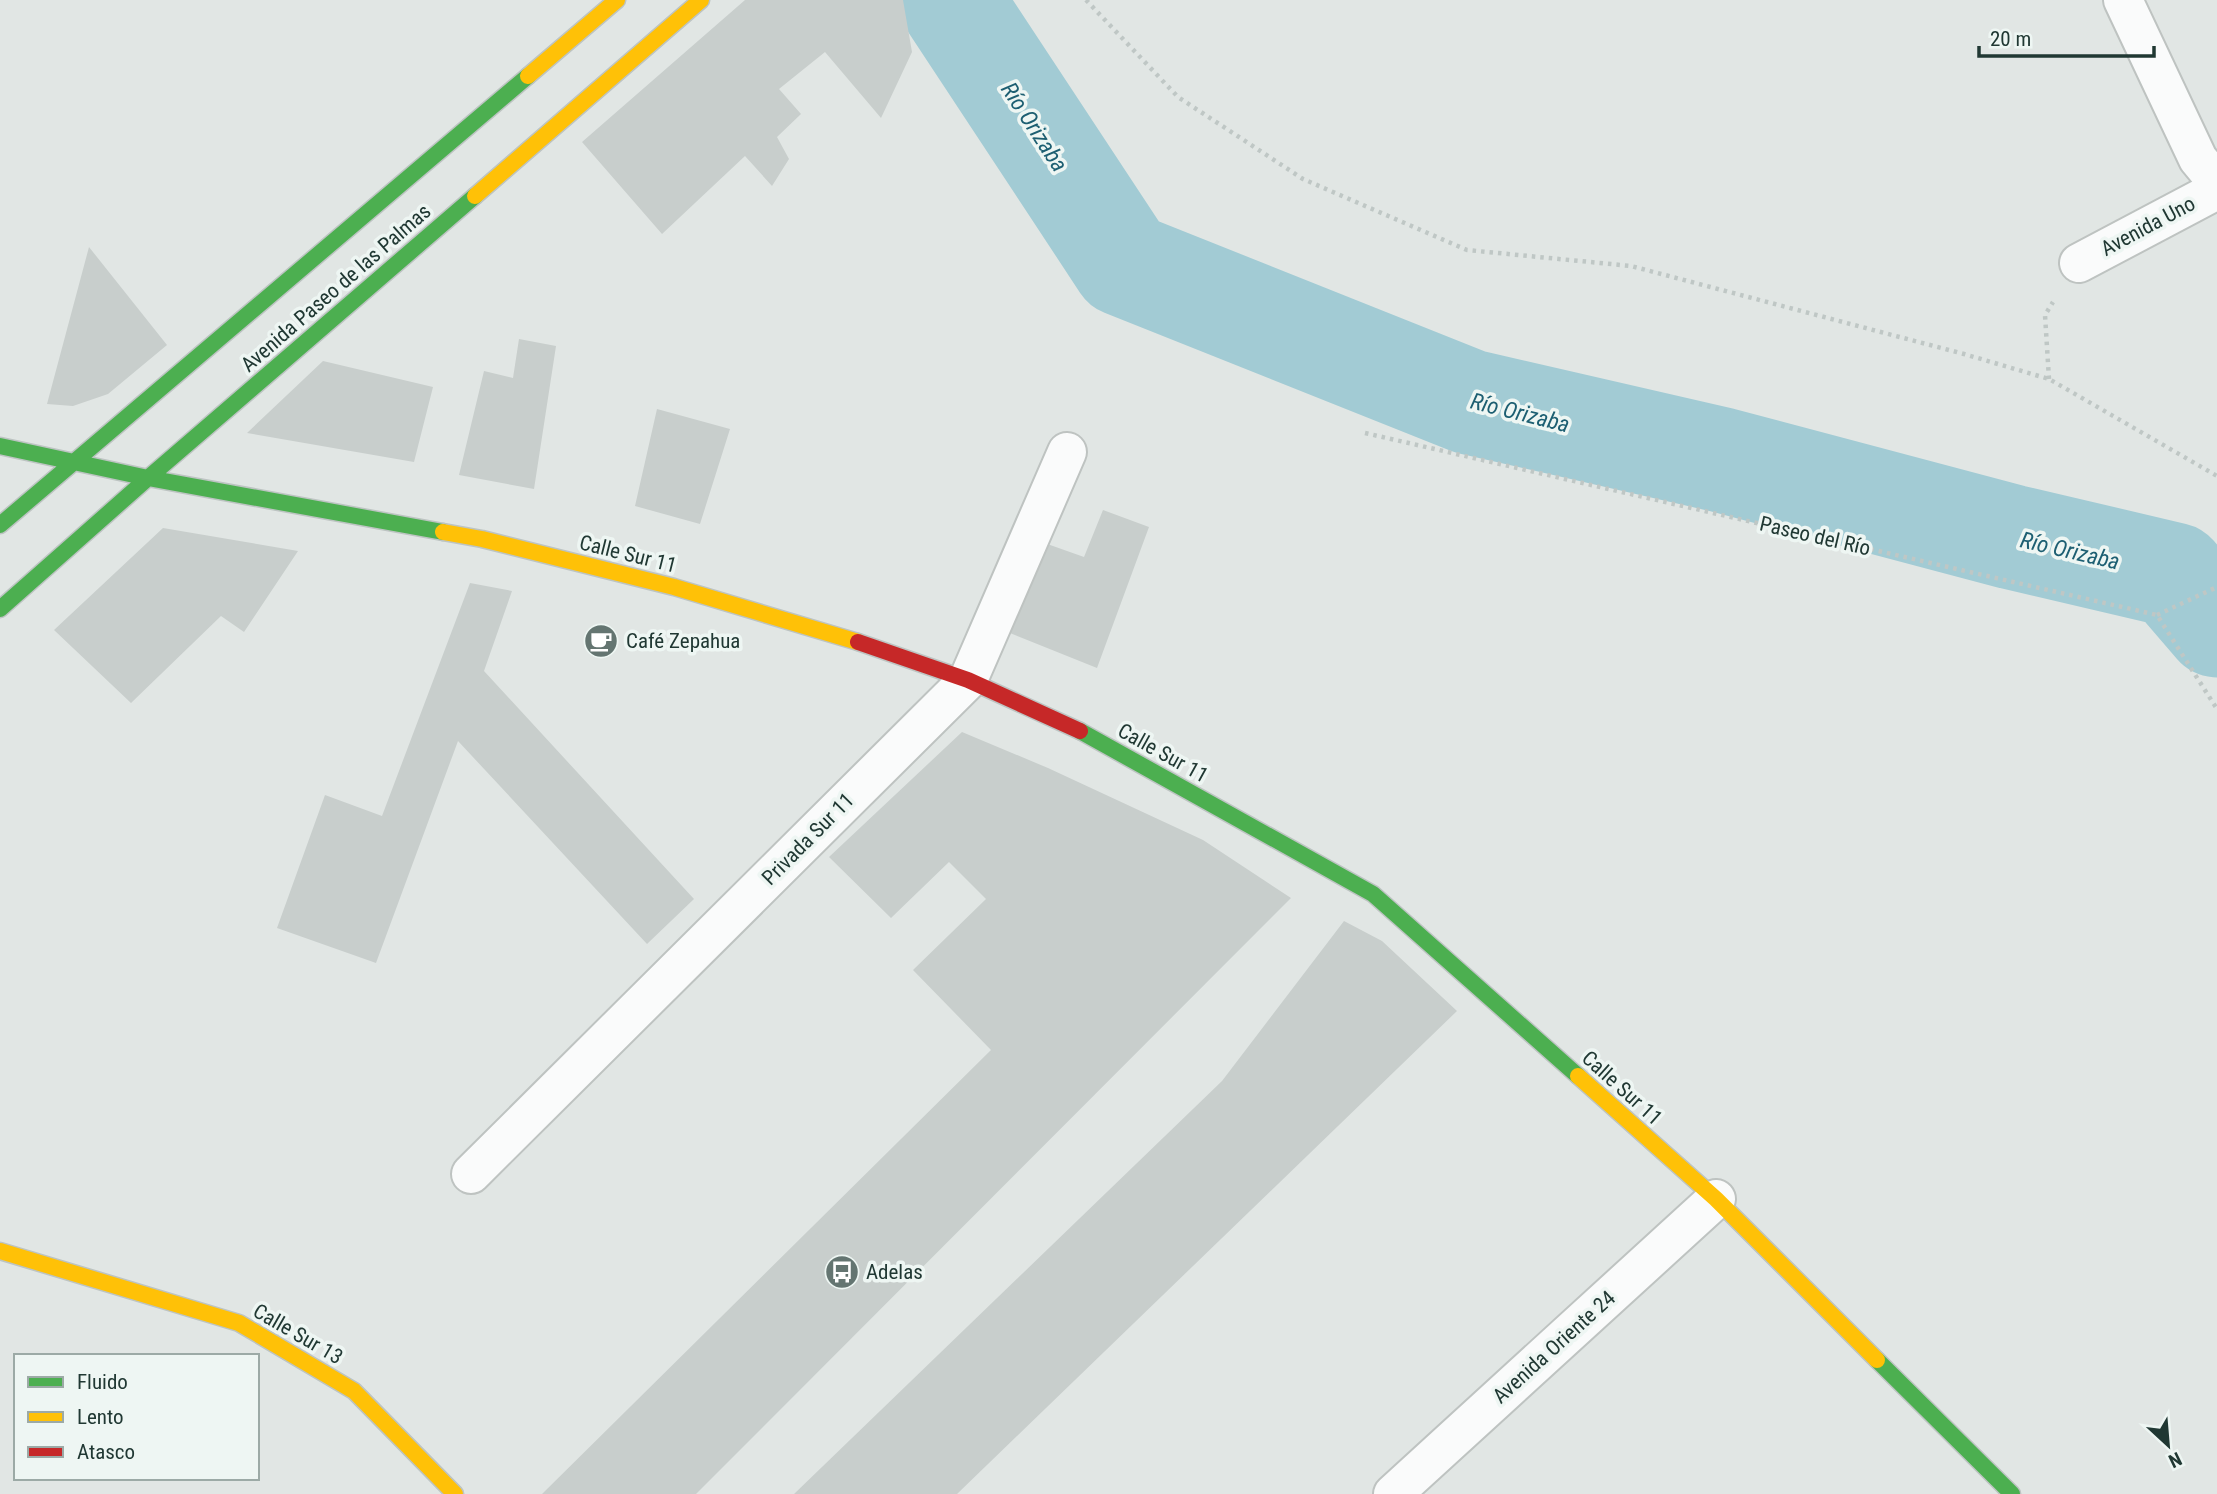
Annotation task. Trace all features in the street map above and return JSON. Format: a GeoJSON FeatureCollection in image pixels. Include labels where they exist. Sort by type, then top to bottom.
{"type":"FeatureCollection","features":[{"type":"Feature","properties":{"kind":"main road","name":"Avenida Paseo de las Palmas"},"geometry":{"type":"LineString","coordinates":[[0,525],[617,0]]}},
{"type":"Feature","properties":{"kind":"main road","name":"Avenida Paseo de las Palmas"},"geometry":{"type":"LineString","coordinates":[[0,609],[701,0]]}},
{"type":"Feature","properties":{"kind":"main road","name":"Calle Sur 11"},"geometry":{"type":"LineString","coordinates":[[0,446],[148,478],[482,539],[674,587],[844,637],[968,680],[1089,735],[1373,894],[1716,1199],[2012,1494]]}},
{"type":"Feature","properties":{"kind":"main road","name":"Calle Sur 13"},"geometry":{"type":"LineString","coordinates":[[0,1251],[239,1323],[354,1391],[456,1494]]}},
{"type":"Feature","properties":{"kind":"street"},"geometry":{"type":"LineString","coordinates":[[2123,0],[2197,159],[2217,182]]}},
{"type":"Feature","properties":{"kind":"street","name":"Avenida Uno"},"geometry":{"type":"LineString","coordinates":[[2079,263],[2217,190]]}},
{"type":"Feature","properties":{"kind":"street","name":"Privada Sur 11"},"geometry":{"type":"LineString","coordinates":[[471,1174],[968,680],[1067,452]]}},
{"type":"Feature","properties":{"kind":"street","name":"Avenida Oriente 24"},"geometry":{"type":"LineString","coordinates":[[1393,1494],[1716,1199]]}},
{"type":"Feature","properties":{"kind":"path"},"geometry":{"type":"LineString","coordinates":[[1086,0],[1178,97],[1303,180],[1467,250],[1631,265],[2049,379],[2217,477]]}},
{"type":"Feature","properties":{"kind":"path"},"geometry":{"type":"LineString","coordinates":[[2049,379],[2045,315],[2079,263]]}},
{"type":"Feature","properties":{"kind":"path","name":"Paseo del Río"},"geometry":{"type":"LineString","coordinates":[[1365,433],[2157,615]]}},
{"type":"Feature","properties":{"kind":"path"},"geometry":{"type":"LineString","coordinates":[[2217,587],[2157,615],[2217,709]]}},
{"type":"Feature","properties":{"kind":"building"},"geometry":{"type":"Polygon","coordinates":[[[745,0],[903,0],[912,52],[881,118],[825,52],[779,89],[801,114],[777,137],[789,159],[772,186],[745,156],[662,234],[582,142],[745,0]]]}},
{"type":"Feature","properties":{"kind":"building"},"geometry":{"type":"Polygon","coordinates":[[[89,247],[167,345],[108,394],[73,406],[47,404],[89,247]]]}},
{"type":"Feature","properties":{"kind":"building"},"geometry":{"type":"Polygon","coordinates":[[[519,339],[556,346],[534,489],[459,475],[484,371],[513,378],[519,339]]]}},
{"type":"Feature","properties":{"kind":"building"},"geometry":{"type":"Polygon","coordinates":[[[323,361],[433,387],[414,462],[247,433],[323,361]]]}},
{"type":"Feature","properties":{"kind":"building"},"geometry":{"type":"Polygon","coordinates":[[[657,409],[730,429],[700,524],[635,506],[657,409]]]}},
{"type":"Feature","properties":{"kind":"building"},"geometry":{"type":"Polygon","coordinates":[[[1103,510],[1149,527],[1097,668],[1000,629],[1036,540],[1084,557],[1103,510]]]}},
{"type":"Feature","properties":{"kind":"building"},"geometry":{"type":"Polygon","coordinates":[[[163,528],[298,551],[244,632],[221,616],[131,703],[54,630],[163,528]]]}},
{"type":"Feature","properties":{"kind":"building"},"geometry":{"type":"Polygon","coordinates":[[[470,583],[512,591],[484,671],[694,899],[647,944],[458,741],[376,963],[277,928],[325,795],[382,816],[470,583]]]}},
{"type":"Feature","properties":{"kind":"building","name":"Adelas"},"geometry":{"type":"Polygon","coordinates":[[[962,732],[1048,768],[1203,840],[1291,898],[696,1494],[542,1494],[991,1050],[913,970],[986,899],[949,862],[891,918],[829,857],[962,732]]]}},
{"type":"Feature","properties":{"kind":"building","name":"Adelas"},"geometry":{"type":"Polygon","coordinates":[[[1344,921],[1382,941],[1457,1011],[957,1494],[794,1494],[1222,1081],[1344,921]]]}},
{"type":"Feature","properties":{"kind":"waterway","name":"Río Orizaba"},"geometry":{"type":"LineString","coordinates":[[950,0],[1124,264],[1470,402],[1722,460],[2012,537],[2174,575],[2217,625]]}},
{"type":"Feature","properties":{"kind":"traffic: fast"},"geometry":{"type":"LineString","coordinates":[[0,525],[528,76]]}},
{"type":"Feature","properties":{"kind":"traffic: fast"},"geometry":{"type":"LineString","coordinates":[[0,609],[475,196]]}},
{"type":"Feature","properties":{"kind":"traffic: fast"},"geometry":{"type":"LineString","coordinates":[[0,446],[148,478],[443,532]]}},
{"type":"Feature","properties":{"kind":"traffic: fast"},"geometry":{"type":"LineString","coordinates":[[1080,731],[1373,894],[1578,1076]]}},
{"type":"Feature","properties":{"kind":"traffic: fast"},"geometry":{"type":"LineString","coordinates":[[1877,1360],[2012,1494]]}},
{"type":"Feature","properties":{"kind":"traffic: slow"},"geometry":{"type":"LineString","coordinates":[[528,76],[617,0]]}},
{"type":"Feature","properties":{"kind":"traffic: slow"},"geometry":{"type":"LineString","coordinates":[[475,196],[701,0]]}},
{"type":"Feature","properties":{"kind":"traffic: slow"},"geometry":{"type":"LineString","coordinates":[[443,532],[482,539],[674,587],[858,642]]}},
{"type":"Feature","properties":{"kind":"traffic: slow"},"geometry":{"type":"LineString","coordinates":[[1578,1076],[1716,1199],[1877,1360]]}},
{"type":"Feature","properties":{"kind":"traffic: slow"},"geometry":{"type":"LineString","coordinates":[[0,1251],[239,1323],[354,1391],[455,1494]]}},
{"type":"Feature","properties":{"kind":"traffic: jam"},"geometry":{"type":"LineString","coordinates":[[858,642],[968,680],[1080,731]]}},
{"type":"Feature","properties":{"kind":"place","name":"Café Zepahua"},"geometry":{"type":"Point","coordinates":[601,641]}},
{"type":"Feature","properties":{"kind":"place","name":"Adelas"},"geometry":{"type":"Point","coordinates":[842,1272]}}]}
